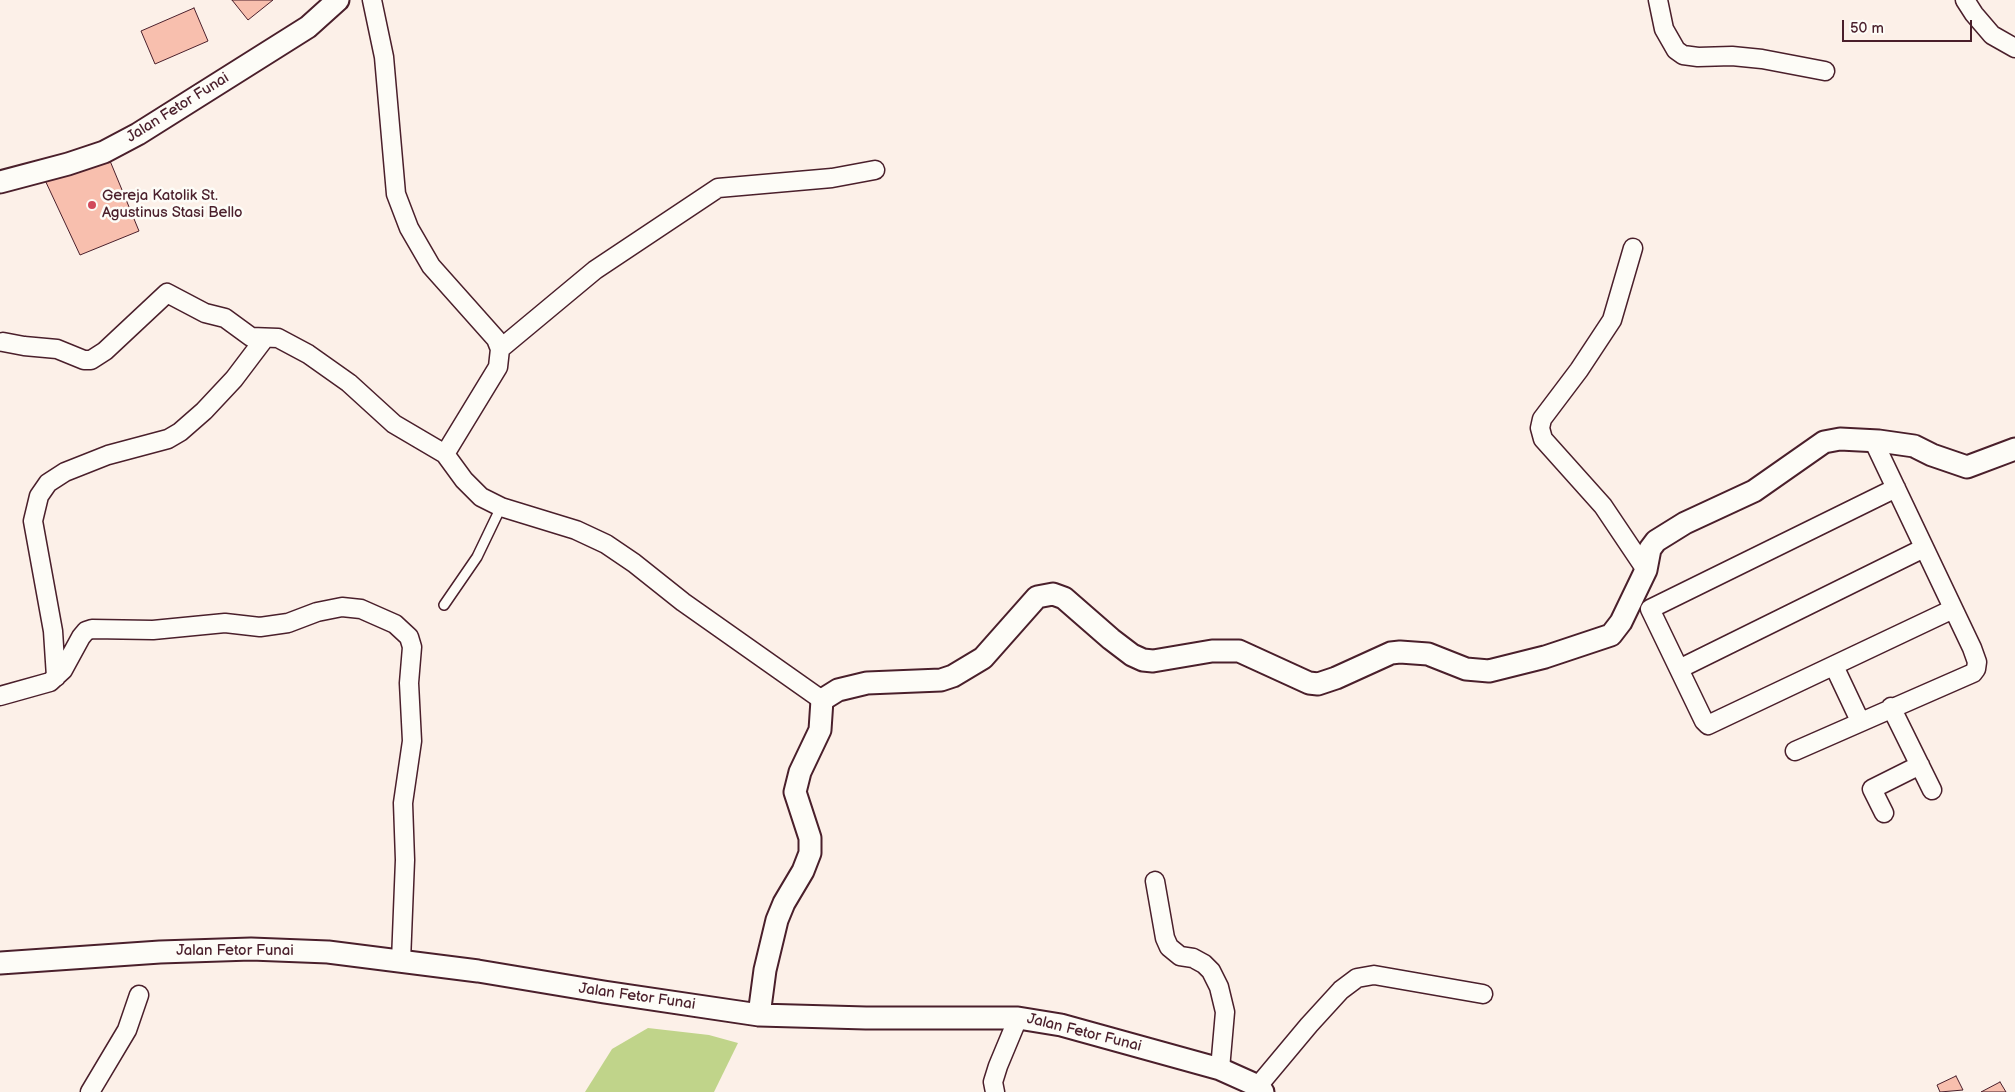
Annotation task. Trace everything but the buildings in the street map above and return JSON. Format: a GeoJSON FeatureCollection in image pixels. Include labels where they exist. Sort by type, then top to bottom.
{"type":"FeatureCollection","features":[{"type":"Feature","properties":{"kind":"street","name":"Jalan Fetor Funai"},"geometry":{"type":"LineString","coordinates":[[0,182],[68,164],[104,152],[138,134],[308,27],[338,0]]}},
{"type":"Feature","properties":{"kind":"street"},"geometry":{"type":"LineString","coordinates":[[372,0],[384,57],[396,194],[409,228],[431,266],[496,340],[500,349],[498,367],[445,454]]}},
{"type":"Feature","properties":{"kind":"street"},"geometry":{"type":"LineString","coordinates":[[1658,0],[1664,29],[1676,50],[1684,55],[1762,59],[1825,72]]}},
{"type":"Feature","properties":{"kind":"street"},"geometry":{"type":"LineString","coordinates":[[1966,0],[1974,14],[1992,36],[2015,48]]}},
{"type":"Feature","properties":{"kind":"street"},"geometry":{"type":"LineString","coordinates":[[500,349],[595,270],[718,188],[832,178],[875,170]]}},
{"type":"Feature","properties":{"kind":"street"},"geometry":{"type":"LineString","coordinates":[[1633,248],[1612,320],[1579,370],[1542,419],[1540,428],[1543,439],[1580,477],[1603,506],[1646,570]]}},
{"type":"Feature","properties":{"kind":"street"},"geometry":{"type":"LineString","coordinates":[[3,342],[57,349],[84,360],[91,360],[104,351],[166,293],[205,313],[226,318],[251,337],[278,338],[308,354],[349,384],[394,424],[445,454],[464,480],[481,497],[501,507],[576,530],[606,544],[634,563],[683,602],[822,700]]}},
{"type":"Feature","properties":{"kind":"street"},"geometry":{"type":"LineString","coordinates":[[56,677],[53,631],[33,522],[39,496],[48,483],[64,472],[108,455],[168,439],[180,432],[204,412],[234,379],[265,338]]}},
{"type":"Feature","properties":{"kind":"street"},"geometry":{"type":"LineString","coordinates":[[822,700],[838,690],[867,683],[941,680],[953,676],[983,658],[1033,600],[1042,595],[1053,594],[1064,598],[1132,655],[1143,660],[1153,661],[1212,651],[1239,651],[1309,683],[1318,684],[1336,678],[1391,653],[1400,652],[1428,654],[1466,669],[1489,671],[1545,657],[1611,635],[1621,622],[1646,570],[1650,549],[1662,536],[1754,491],[1812,449],[1832,440],[1873,440],[1914,446],[1932,455],[1967,467],[2015,449]]}},
{"type":"Feature","properties":{"kind":"street"},"geometry":{"type":"LineString","coordinates":[[1795,751],[1891,707],[1973,673],[1976,669],[1977,662],[1972,648],[1873,440]]}},
{"type":"Feature","properties":{"kind":"street"},"geometry":{"type":"LineString","coordinates":[[1896,488],[1650,609],[1704,721],[1708,725],[1953,609]]}},
{"type":"Feature","properties":{"kind":"street"},"geometry":{"type":"LineString","coordinates":[[1679,669],[1924,548]]}},
{"type":"Feature","properties":{"kind":"street"},"geometry":{"type":"LineString","coordinates":[[0,696],[42,685],[56,677],[69,660],[80,637],[92,628],[153,630],[225,623],[260,627],[288,623],[317,612],[342,607],[361,609],[378,615],[404,629],[412,647],[409,683],[412,741],[403,803],[405,860],[401,961]]}},
{"type":"Feature","properties":{"kind":"street"},"geometry":{"type":"LineString","coordinates":[[1834,666],[1860,721]]}},
{"type":"Feature","properties":{"kind":"street"},"geometry":{"type":"LineString","coordinates":[[759,1014],[765,970],[777,920],[784,903],[803,871],[810,853],[810,838],[795,792],[800,772],[820,730],[822,700]]}},
{"type":"Feature","properties":{"kind":"street"},"geometry":{"type":"LineString","coordinates":[[1891,707],[1932,790]]}},
{"type":"Feature","properties":{"kind":"street"},"geometry":{"type":"LineString","coordinates":[[1884,813],[1872,789],[1920,765]]}},
{"type":"Feature","properties":{"kind":"street"},"geometry":{"type":"LineString","coordinates":[[1154,881],[1165,938],[1169,947],[1180,956],[1193,958],[1204,964],[1211,971],[1219,987],[1224,1012],[1220,1069]]}},
{"type":"Feature","properties":{"kind":"street","name":"Jalan Fetor Funai"},"geometry":{"type":"LineString","coordinates":[[0,963],[160,952],[251,949],[328,952],[759,1014],[866,1018],[1018,1018],[1061,1025],[1220,1069],[1260,1089]]}},
{"type":"Feature","properties":{"kind":"street"},"geometry":{"type":"LineString","coordinates":[[1260,1089],[1309,1025],[1341,990],[1357,978],[1374,975],[1483,994]]}},
{"type":"Feature","properties":{"kind":"street"},"geometry":{"type":"LineString","coordinates":[[90,1092],[127,1030],[139,995]]}},
{"type":"Feature","properties":{"kind":"street"},"geometry":{"type":"LineString","coordinates":[[995,1092],[993,1082],[1018,1018]]}},
{"type":"Feature","properties":{"kind":"lane"},"geometry":{"type":"LineString","coordinates":[[444,604],[477,557],[501,507]]}},
{"type":"Feature","properties":{"kind":"green space"},"geometry":{"type":"Polygon","coordinates":[[[648,1028],[709,1035],[738,1043],[714,1092],[585,1092],[612,1049],[648,1028]]]}},
{"type":"Feature","properties":{"kind":"place","name":"Gereja Katolik St. Agustinus Stasi Bello"},"geometry":{"type":"Point","coordinates":[92,205]}}]}
